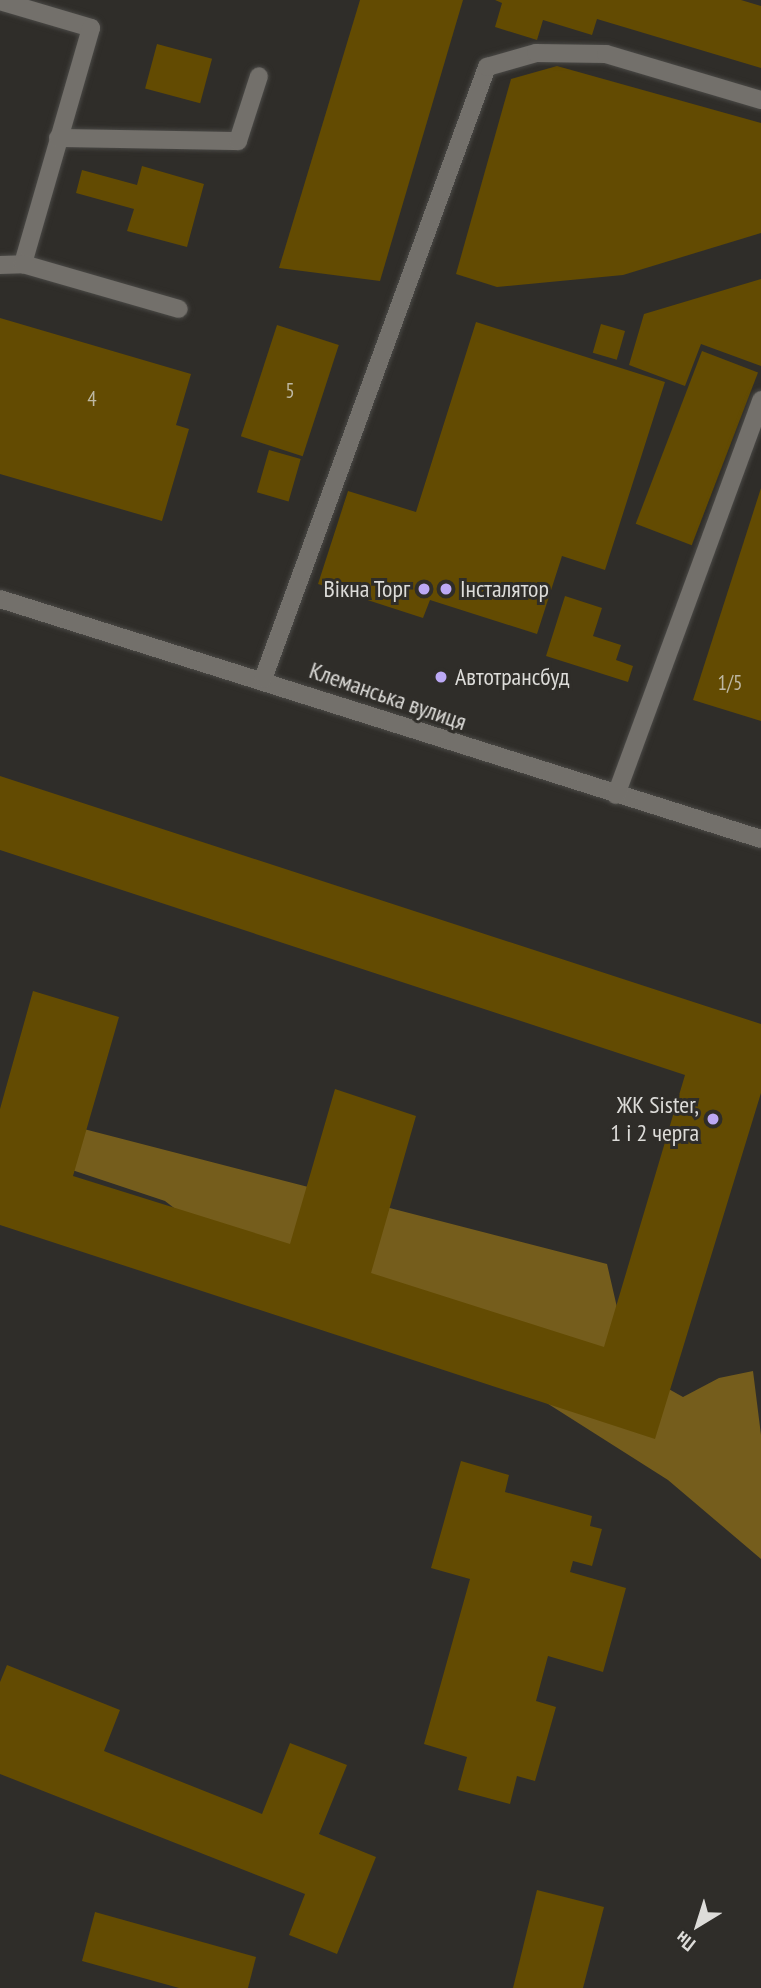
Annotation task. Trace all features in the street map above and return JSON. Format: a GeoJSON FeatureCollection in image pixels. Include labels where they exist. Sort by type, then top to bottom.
{"type":"FeatureCollection","features":[{"type":"Feature","properties":{"kind":"street"},"geometry":{"type":"LineString","coordinates":[[0,1],[91,28],[23,264]]}},
{"type":"Feature","properties":{"kind":"street"},"geometry":{"type":"LineString","coordinates":[[263,679],[487,67],[536,53],[606,54],[761,100]]}},
{"type":"Feature","properties":{"kind":"street"},"geometry":{"type":"LineString","coordinates":[[58,138],[238,141],[259,76]]}},
{"type":"Feature","properties":{"kind":"street"},"geometry":{"type":"LineString","coordinates":[[0,265],[23,264],[179,309]]}},
{"type":"Feature","properties":{"kind":"street"},"geometry":{"type":"LineString","coordinates":[[616,795],[761,400]]}},
{"type":"Feature","properties":{"kind":"street","name":"Клеманська вулиця"},"geometry":{"type":"LineString","coordinates":[[0,599],[263,679],[616,795],[761,839]]}},
{"type":"Feature","properties":{"kind":"shaded area"},"geometry":{"type":"Polygon","coordinates":[[[22,1113],[607,1264],[631,1368],[683,1397],[719,1378],[753,1371],[761,1435],[761,1559],[668,1480],[542,1400],[212,1237],[165,1201],[63,1167],[22,1113]]]}},
{"type":"Feature","properties":{"kind":"building"},"geometry":{"type":"Polygon","coordinates":[[[360,0],[463,0],[380,281],[279,268],[360,0]]]}},
{"type":"Feature","properties":{"kind":"building"},"geometry":{"type":"Polygon","coordinates":[[[495,0],[741,0],[761,6],[761,68],[597,19],[592,35],[543,20],[537,40],[495,27],[502,3],[495,0]]]}},
{"type":"Feature","properties":{"kind":"building"},"geometry":{"type":"Polygon","coordinates":[[[157,44],[212,59],[200,103],[145,88],[157,44]]]}},
{"type":"Feature","properties":{"kind":"building"},"geometry":{"type":"Polygon","coordinates":[[[557,66],[761,123],[761,233],[623,275],[497,287],[456,274],[511,79],[557,66]]]}},
{"type":"Feature","properties":{"kind":"building"},"geometry":{"type":"Polygon","coordinates":[[[142,166],[204,184],[187,247],[127,231],[134,209],[76,193],[82,170],[137,185],[142,166]]]}},
{"type":"Feature","properties":{"kind":"building"},"geometry":{"type":"Polygon","coordinates":[[[761,279],[761,366],[701,344],[685,386],[629,365],[644,314],[761,279]]]}},
{"type":"Feature","properties":{"kind":"building"},"geometry":{"type":"Polygon","coordinates":[[[0,318],[191,374],[176,425],[189,429],[162,521],[0,474],[0,318]]]}},
{"type":"Feature","properties":{"kind":"building"},"geometry":{"type":"Polygon","coordinates":[[[476,322],[665,382],[605,570],[562,556],[537,634],[430,600],[423,618],[318,584],[348,491],[416,512],[476,322]]]}},
{"type":"Feature","properties":{"kind":"building"},"geometry":{"type":"Polygon","coordinates":[[[601,324],[625,331],[617,360],[593,353],[601,324]]]}},
{"type":"Feature","properties":{"kind":"building"},"geometry":{"type":"Polygon","coordinates":[[[277,325],[339,345],[303,456],[241,436],[277,325]]]}},
{"type":"Feature","properties":{"kind":"building"},"geometry":{"type":"Polygon","coordinates":[[[702,351],[758,373],[692,545],[636,524],[702,351]]]}},
{"type":"Feature","properties":{"kind":"building"},"geometry":{"type":"Polygon","coordinates":[[[269,450],[301,459],[289,501],[257,492],[269,450]]]}},
{"type":"Feature","properties":{"kind":"building"},"geometry":{"type":"Polygon","coordinates":[[[761,488],[761,721],[693,700],[761,488]]]}},
{"type":"Feature","properties":{"kind":"building"},"geometry":{"type":"Polygon","coordinates":[[[565,596],[602,608],[593,636],[621,645],[616,660],[633,666],[628,682],[546,656],[565,596]]]}},
{"type":"Feature","properties":{"kind":"building"},"geometry":{"type":"Polygon","coordinates":[[[0,776],[761,1024],[761,1093],[655,1439],[0,1225],[0,1109],[33,991],[119,1017],[73,1176],[290,1244],[335,1089],[416,1116],[371,1273],[604,1347],[685,1075],[0,850],[0,776]]]}},
{"type":"Feature","properties":{"kind":"building"},"geometry":{"type":"Polygon","coordinates":[[[461,1461],[509,1475],[505,1492],[592,1516],[590,1526],[602,1529],[592,1566],[573,1561],[570,1572],[626,1588],[603,1672],[548,1656],[536,1701],[556,1707],[535,1781],[517,1776],[510,1804],[458,1790],[467,1757],[424,1744],[470,1579],[431,1568],[461,1461]]]}},
{"type":"Feature","properties":{"kind":"building"},"geometry":{"type":"Polygon","coordinates":[[[7,1665],[120,1710],[104,1751],[262,1814],[290,1743],[347,1765],[319,1834],[376,1857],[337,1954],[289,1935],[305,1894],[0,1774],[0,1682],[7,1665]]]}},
{"type":"Feature","properties":{"kind":"building"},"geometry":{"type":"Polygon","coordinates":[[[537,1890],[604,1907],[583,1988],[513,1988],[537,1890]]]}},
{"type":"Feature","properties":{"kind":"building"},"geometry":{"type":"Polygon","coordinates":[[[95,1912],[256,1957],[248,1988],[179,1988],[82,1961],[95,1912]]]}},
{"type":"Feature","properties":{"kind":"place","name":"Вікна Торг"},"geometry":{"type":"Point","coordinates":[424,589]}},
{"type":"Feature","properties":{"kind":"place","name":"Інсталятор"},"geometry":{"type":"Point","coordinates":[446,589]}},
{"type":"Feature","properties":{"kind":"place","name":"Автотрансбуд"},"geometry":{"type":"Point","coordinates":[441,677]}},
{"type":"Feature","properties":{"kind":"place","name":"ЖК Sister, 1 і 2 черга"},"geometry":{"type":"Point","coordinates":[713,1119]}}]}
